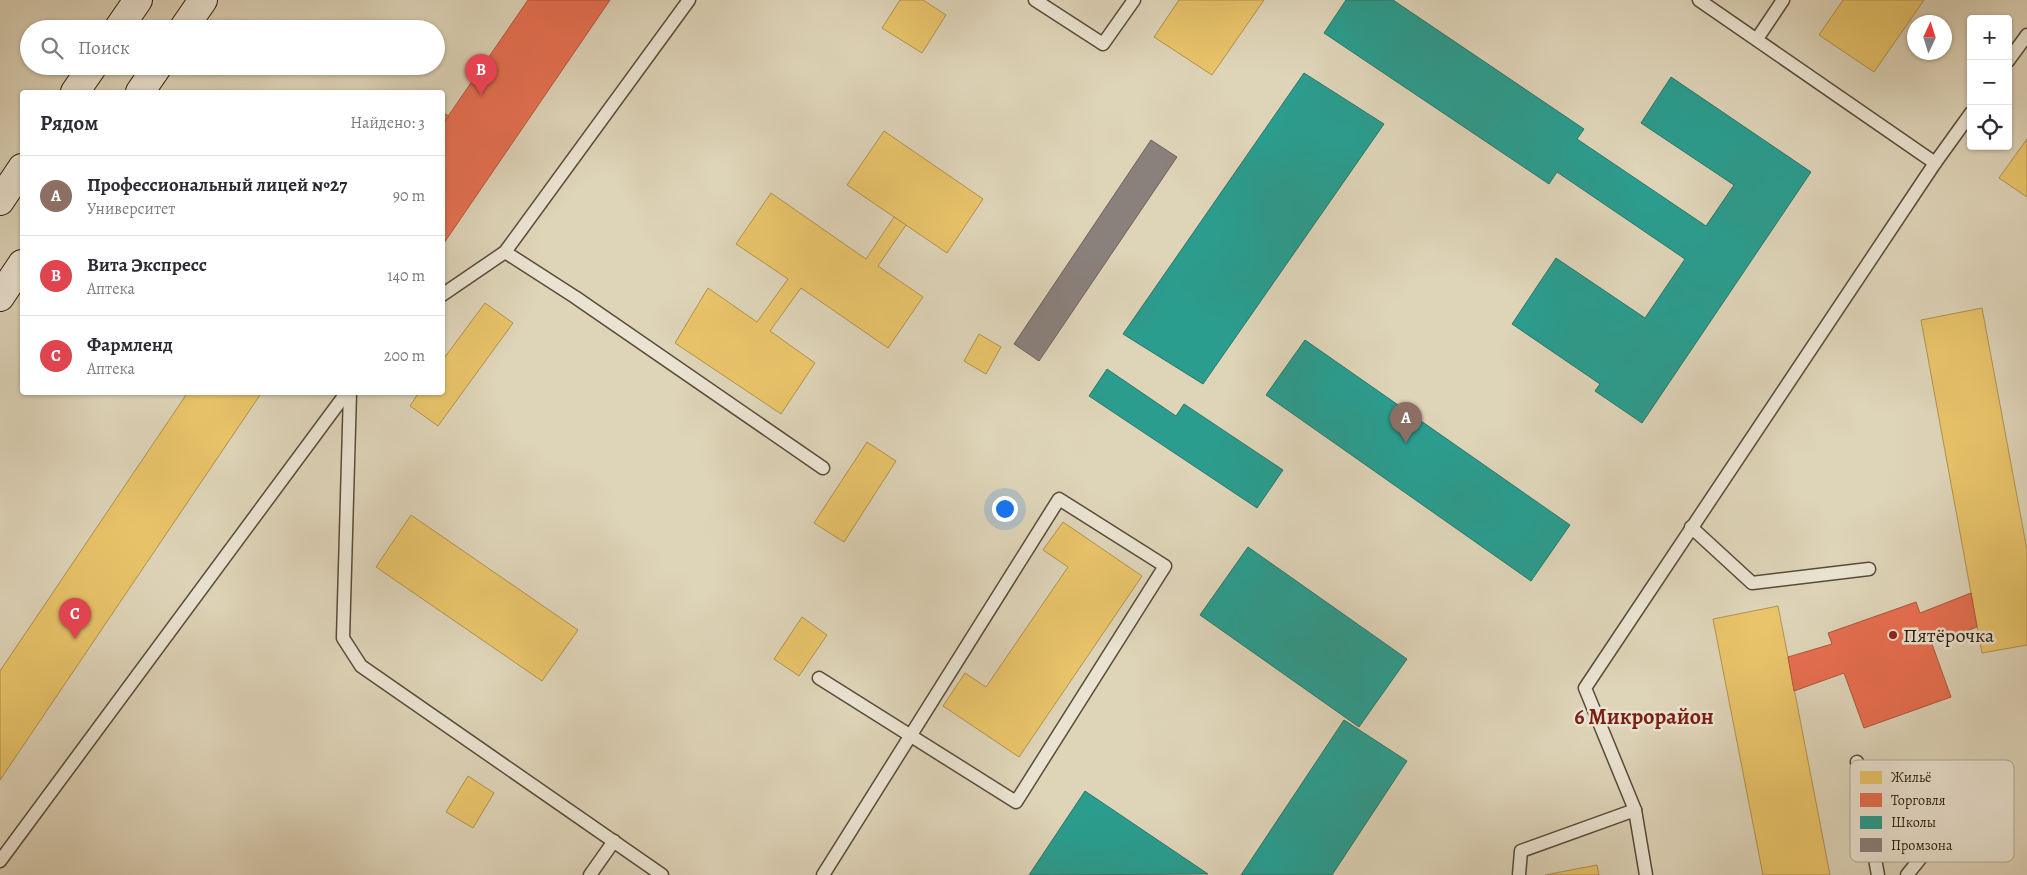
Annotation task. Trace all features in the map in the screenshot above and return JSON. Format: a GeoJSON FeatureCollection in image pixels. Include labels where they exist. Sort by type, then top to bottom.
{"type":"FeatureCollection","features":[{"type":"Feature","properties":{"kind":"main road"},"geometry":{"type":"LineString","coordinates":[[124,20],[138,0]]}},
{"type":"Feature","properties":{"kind":"main road"},"geometry":{"type":"LineString","coordinates":[[189,20],[203,0]]}},
{"type":"Feature","properties":{"kind":"main road"},"geometry":{"type":"LineString","coordinates":[[76,90],[87,75]]}},
{"type":"Feature","properties":{"kind":"main road"},"geometry":{"type":"LineString","coordinates":[[141,90],[152,75]]}},
{"type":"Feature","properties":{"kind":"main road"},"geometry":{"type":"LineString","coordinates":[[0,201],[20,171]]}},
{"type":"Feature","properties":{"kind":"main road"},"geometry":{"type":"LineString","coordinates":[[0,298],[20,267]]}},
{"type":"Feature","properties":{"kind":"lane"},"geometry":{"type":"LineString","coordinates":[[445,293],[505,252],[689,0]]}},
{"type":"Feature","properties":{"kind":"lane"},"geometry":{"type":"LineString","coordinates":[[1035,0],[1103,44],[1134,0]]}},
{"type":"Feature","properties":{"kind":"lane"},"geometry":{"type":"LineString","coordinates":[[1699,0],[1935,163]]}},
{"type":"Feature","properties":{"kind":"lane"},"geometry":{"type":"LineString","coordinates":[[1757,40],[1783,0]]}},
{"type":"Feature","properties":{"kind":"lane"},"geometry":{"type":"LineString","coordinates":[[2009,60],[2027,35]]}},
{"type":"Feature","properties":{"kind":"lane"},"geometry":{"type":"LineString","coordinates":[[1646,875],[1635,810],[1585,688],[1935,163],[1967,119]]}},
{"type":"Feature","properties":{"kind":"lane"},"geometry":{"type":"LineString","coordinates":[[505,252],[575,297],[823,468]]}},
{"type":"Feature","properties":{"kind":"lane"},"geometry":{"type":"LineString","coordinates":[[0,861],[346,395]]}},
{"type":"Feature","properties":{"kind":"lane"},"geometry":{"type":"LineString","coordinates":[[348,395],[343,638],[361,666],[662,875]]}},
{"type":"Feature","properties":{"kind":"lane"},"geometry":{"type":"LineString","coordinates":[[819,678],[910,736],[1016,802],[1165,566],[1059,499],[910,736],[823,875]]}},
{"type":"Feature","properties":{"kind":"lane"},"geometry":{"type":"LineString","coordinates":[[1691,528],[1752,584],[1869,569]]}},
{"type":"Feature","properties":{"kind":"lane"},"geometry":{"type":"LineString","coordinates":[[1519,875],[1521,852],[1635,810]]}},
{"type":"Feature","properties":{"kind":"lane"},"geometry":{"type":"LineString","coordinates":[[590,875],[614,841]]}},
{"type":"Feature","properties":{"kind":"lane"},"geometry":{"type":"LineString","coordinates":[[1876,862],[1878,875]]}},
{"type":"Feature","properties":{"kind":"lane"},"geometry":{"type":"LineString","coordinates":[[1907,875],[1917,862]]}},
{"type":"Feature","properties":{"kind":"building: Жильё"},"geometry":{"type":"Polygon","coordinates":[[[900,0],[923,0],[946,15],[922,53],[882,28],[900,0]]]}},
{"type":"Feature","properties":{"kind":"building: Жильё"},"geometry":{"type":"Polygon","coordinates":[[[1179,0],[1264,0],[1212,75],[1154,37],[1179,0]]]}},
{"type":"Feature","properties":{"kind":"building: Жильё"},"geometry":{"type":"Polygon","coordinates":[[[1843,0],[1924,0],[1914,15],[1907,15],[1907,24],[1874,72],[1819,35],[1843,0]]]}},
{"type":"Feature","properties":{"kind":"building: Жильё"},"geometry":{"type":"Polygon","coordinates":[[[884,131],[983,199],[947,253],[847,185],[884,131]]]}},
{"type":"Feature","properties":{"kind":"building: Жильё"},"geometry":{"type":"Polygon","coordinates":[[[2027,139],[2027,197],[1999,178],[2027,139]]]}},
{"type":"Feature","properties":{"kind":"building: Жильё"},"geometry":{"type":"Polygon","coordinates":[[[771,193],[866,259],[894,217],[906,225],[878,266],[923,297],[888,348],[801,288],[770,331],[815,363],[781,414],[675,343],[708,288],[757,322],[788,279],[736,244],[771,193]]]}},
{"type":"Feature","properties":{"kind":"building: Жильё"},"geometry":{"type":"Polygon","coordinates":[[[485,303],[513,323],[438,426],[410,406],[417,395],[445,395],[445,357],[485,303]]]}},
{"type":"Feature","properties":{"kind":"building: Жильё"},"geometry":{"type":"Polygon","coordinates":[[[1982,308],[2027,550],[2027,645],[1982,653],[1921,320],[1982,308]]]}},
{"type":"Feature","properties":{"kind":"building: Жильё"},"geometry":{"type":"Polygon","coordinates":[[[979,334],[1001,347],[986,374],[964,361],[979,334]]]}},
{"type":"Feature","properties":{"kind":"building: Жильё"},"geometry":{"type":"Polygon","coordinates":[[[186,395],[260,395],[0,780],[0,671],[186,395]]]}},
{"type":"Feature","properties":{"kind":"building: Жильё"},"geometry":{"type":"Polygon","coordinates":[[[867,442],[896,461],[844,542],[814,523],[867,442]]]}},
{"type":"Feature","properties":{"kind":"building: Жильё"},"geometry":{"type":"Polygon","coordinates":[[[411,515],[578,630],[542,681],[376,567],[411,515]]]}},
{"type":"Feature","properties":{"kind":"building: Жильё"},"geometry":{"type":"Polygon","coordinates":[[[1063,522],[1142,576],[1019,757],[943,706],[965,673],[986,687],[1068,567],[1043,550],[1063,522]]]}},
{"type":"Feature","properties":{"kind":"building: Жильё"},"geometry":{"type":"Polygon","coordinates":[[[1778,606],[1830,875],[1763,875],[1713,619],[1778,606]]]}},
{"type":"Feature","properties":{"kind":"building: Жильё"},"geometry":{"type":"Polygon","coordinates":[[[802,617],[827,635],[799,676],[774,659],[802,617]]]}},
{"type":"Feature","properties":{"kind":"building: Жильё"},"geometry":{"type":"Polygon","coordinates":[[[468,776],[494,793],[473,828],[446,812],[468,776]]]}},
{"type":"Feature","properties":{"kind":"building: Жильё"},"geometry":{"type":"Polygon","coordinates":[[[1597,865],[1599,875],[1545,875],[1597,865]]]}},
{"type":"Feature","properties":{"kind":"building: Торговля"},"geometry":{"type":"Polygon","coordinates":[[[528,0],[610,0],[445,242],[445,121],[528,0]]]}},
{"type":"Feature","properties":{"kind":"building: Торговля"},"geometry":{"type":"Polygon","coordinates":[[[1971,593],[1977,627],[1932,644],[1951,697],[1864,728],[1844,673],[1794,691],[1788,657],[1832,644],[1828,633],[1916,602],[1920,613],[1971,593]]]}},
{"type":"Feature","properties":{"kind":"building: Школы"},"geometry":{"type":"Polygon","coordinates":[[[1346,0],[1393,0],[1584,129],[1577,139],[1706,226],[1734,185],[1641,123],[1671,77],[1811,172],[1642,423],[1595,391],[1600,384],[1512,324],[1556,258],[1645,318],[1685,259],[1557,172],[1549,184],[1324,33],[1346,0]]]}},
{"type":"Feature","properties":{"kind":"building: Школы"},"geometry":{"type":"Polygon","coordinates":[[[1304,73],[1384,124],[1203,384],[1123,334],[1304,73]]]}},
{"type":"Feature","properties":{"kind":"building: Школы"},"geometry":{"type":"Polygon","coordinates":[[[1305,340],[1570,525],[1531,581],[1266,395],[1305,340]]]}},
{"type":"Feature","properties":{"kind":"building: Школы"},"geometry":{"type":"Polygon","coordinates":[[[1107,369],[1176,416],[1184,404],[1283,470],[1257,508],[1089,396],[1107,369]]]}},
{"type":"Feature","properties":{"kind":"building: Школы"},"geometry":{"type":"Polygon","coordinates":[[[1248,547],[1407,659],[1359,727],[1200,615],[1248,547]]]}},
{"type":"Feature","properties":{"kind":"building: Школы"},"geometry":{"type":"Polygon","coordinates":[[[1344,720],[1407,761],[1332,875],[1241,875],[1344,720]]]}},
{"type":"Feature","properties":{"kind":"building: Школы"},"geometry":{"type":"Polygon","coordinates":[[[1085,791],[1208,874],[1029,875],[1085,791]]]}},
{"type":"Feature","properties":{"kind":"building: Промзона"},"geometry":{"type":"Polygon","coordinates":[[[1151,140],[1177,157],[1039,361],[1014,344],[1151,140]]]}},
{"type":"Feature","properties":{"kind":"place","name":"Вита Экспресс"},"geometry":{"type":"Point","coordinates":[481,95]}},
{"type":"Feature","properties":{"kind":"place","name":"Профессиональный лицей №27"},"geometry":{"type":"Point","coordinates":[1406,443]}},
{"type":"Feature","properties":{"kind":"place","name":"Пятёрочка"},"geometry":{"type":"Point","coordinates":[1893,635]}},
{"type":"Feature","properties":{"kind":"place","name":"Фармленд"},"geometry":{"type":"Point","coordinates":[75,639]}},
{"type":"Feature","properties":{"kind":"district","name":"6 Микрорайон"},"geometry":{"type":"Point","coordinates":[1644,717]}}]}
